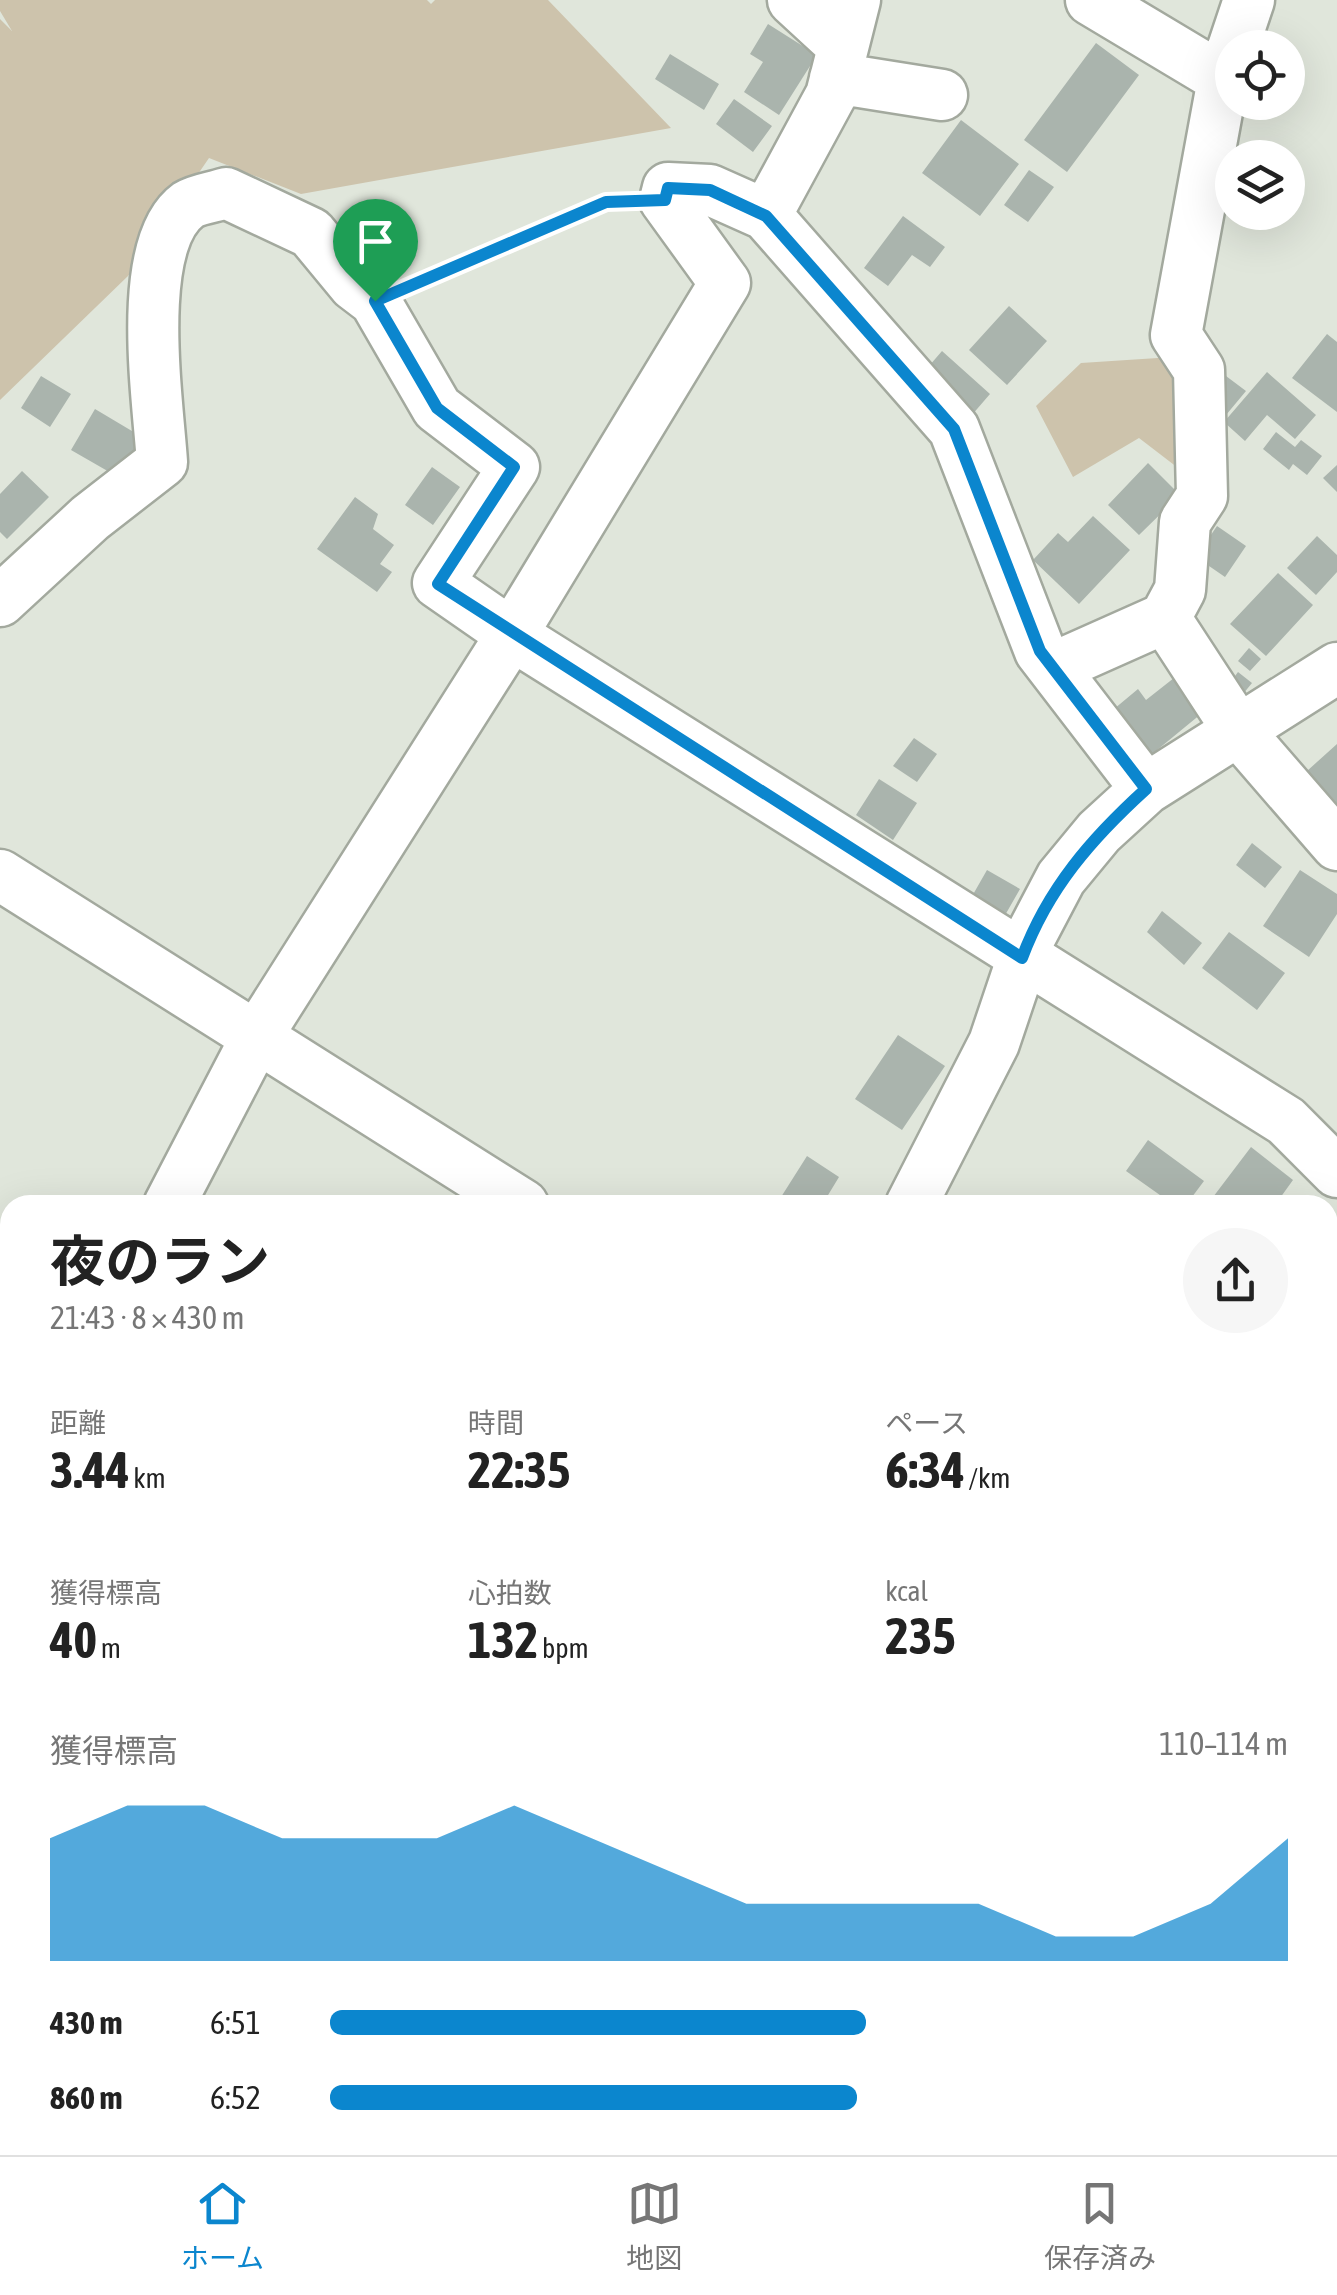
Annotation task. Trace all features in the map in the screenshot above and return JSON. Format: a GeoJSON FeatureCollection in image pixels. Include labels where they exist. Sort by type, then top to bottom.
{"type":"FeatureCollection","features":[{"type":"Feature","properties":{"kind":"street"},"geometry":{"type":"LineString","coordinates":[[793,0],[844,41],[942,95]]}},
{"type":"Feature","properties":{"kind":"street"},"geometry":{"type":"LineString","coordinates":[[1090,0],[1215,53]]}},
{"type":"Feature","properties":{"kind":"street"},"geometry":{"type":"LineString","coordinates":[[1239,30],[1249,0]]}},
{"type":"Feature","properties":{"kind":"street"},"geometry":{"type":"LineString","coordinates":[[766,216],[830,95],[844,41]]}},
{"type":"Feature","properties":{"kind":"street"},"geometry":{"type":"LineString","coordinates":[[1055,667],[1165,618],[1180,590],[1185,522],[1202,496],[1199,370],[1176,335],[1218,120]]}},
{"type":"Feature","properties":{"kind":"street"},"geometry":{"type":"LineString","coordinates":[[175,1195],[258,1036],[512,634],[725,283],[665,200],[668,188],[710,190],[766,216],[954,429],[1040,651],[1146,789]]}},
{"type":"Feature","properties":{"kind":"street"},"geometry":{"type":"LineString","coordinates":[[0,601],[90,518],[162,462],[152,286],[165,238],[188,205],[226,194],[311,234],[354,284],[375,301],[437,408],[514,467],[438,584],[1022,958],[1286,1121],[1337,1172]]}},
{"type":"Feature","properties":{"kind":"street"},"geometry":{"type":"LineString","coordinates":[[1165,618],[1240,733],[1337,844]]}},
{"type":"Feature","properties":{"kind":"street"},"geometry":{"type":"LineString","coordinates":[[916,1195],[994,1043],[1022,958],[1061,878],[1099,832],[1146,789],[1337,668]]}},
{"type":"Feature","properties":{"kind":"street"},"geometry":{"type":"LineString","coordinates":[[0,875],[508,1195]]}},
{"type":"Feature","properties":{"kind":"path"},"geometry":{"type":"LineString","coordinates":[[375,301],[606,202],[665,200]]}},
{"type":"Feature","properties":{"kind":"shaded area"},"geometry":{"type":"Polygon","coordinates":[[[0,0],[427,0],[431,4],[435,0],[548,0],[671,128],[301,194],[209,158],[128,276],[0,400],[0,19],[12,31],[0,11],[0,0]]]}},
{"type":"Feature","properties":{"kind":"shaded area"},"geometry":{"type":"Polygon","coordinates":[[[1173,357],[1182,471],[1139,438],[1073,477],[1036,406],[1081,363],[1173,357]]]}},
{"type":"Feature","properties":{"kind":"building"},"geometry":{"type":"Polygon","coordinates":[[[768,24],[817,55],[779,115],[744,92],[763,62],[750,54],[768,24]]]}},
{"type":"Feature","properties":{"kind":"building"},"geometry":{"type":"Polygon","coordinates":[[[1096,43],[1139,75],[1067,172],[1024,140],[1096,43]]]}},
{"type":"Feature","properties":{"kind":"building"},"geometry":{"type":"Polygon","coordinates":[[[670,54],[719,84],[704,110],[655,79],[670,54]]]}},
{"type":"Feature","properties":{"kind":"building"},"geometry":{"type":"Polygon","coordinates":[[[734,99],[772,126],[753,152],[716,124],[734,99]]]}},
{"type":"Feature","properties":{"kind":"building"},"geometry":{"type":"Polygon","coordinates":[[[961,120],[1019,164],[980,216],[922,173],[961,120]]]}},
{"type":"Feature","properties":{"kind":"building"},"geometry":{"type":"Polygon","coordinates":[[[1029,170],[1054,187],[1028,222],[1004,205],[1029,170]]]}},
{"type":"Feature","properties":{"kind":"building"},"geometry":{"type":"Polygon","coordinates":[[[903,216],[945,247],[930,267],[912,255],[888,286],[864,268],[903,216]]]}},
{"type":"Feature","properties":{"kind":"building"},"geometry":{"type":"Polygon","coordinates":[[[1009,306],[1047,341],[1007,385],[969,350],[1009,306]]]}},
{"type":"Feature","properties":{"kind":"building"},"geometry":{"type":"Polygon","coordinates":[[[1327,334],[1337,342],[1337,412],[1292,378],[1327,334]]]}},
{"type":"Feature","properties":{"kind":"building"},"geometry":{"type":"Polygon","coordinates":[[[942,351],[990,394],[971,416],[923,373],[942,351]]]}},
{"type":"Feature","properties":{"kind":"building"},"geometry":{"type":"Polygon","coordinates":[[[1267,372],[1316,415],[1295,439],[1267,415],[1245,441],[1224,422],[1267,372]]]}},
{"type":"Feature","properties":{"kind":"building"},"geometry":{"type":"Polygon","coordinates":[[[1222,373],[1246,391],[1226,415],[1203,396],[1222,373]]]}},
{"type":"Feature","properties":{"kind":"building"},"geometry":{"type":"Polygon","coordinates":[[[41,376],[71,394],[50,427],[21,408],[41,376]]]}},
{"type":"Feature","properties":{"kind":"building"},"geometry":{"type":"Polygon","coordinates":[[[95,409],[142,437],[118,477],[71,450],[95,409]]]}},
{"type":"Feature","properties":{"kind":"building"},"geometry":{"type":"Polygon","coordinates":[[[1276,432],[1295,447],[1301,440],[1322,456],[1307,475],[1293,464],[1289,470],[1263,449],[1276,432]]]}},
{"type":"Feature","properties":{"kind":"building"},"geometry":{"type":"Polygon","coordinates":[[[1148,463],[1180,495],[1139,535],[1108,505],[1148,463]]]}},
{"type":"Feature","properties":{"kind":"building"},"geometry":{"type":"Polygon","coordinates":[[[1337,465],[1337,492],[1323,478],[1337,465]]]}},
{"type":"Feature","properties":{"kind":"building"},"geometry":{"type":"Polygon","coordinates":[[[432,467],[460,487],[433,525],[405,505],[432,467]]]}},
{"type":"Feature","properties":{"kind":"building"},"geometry":{"type":"Polygon","coordinates":[[[22,471],[49,497],[7,539],[0,532],[0,494],[22,471]]]}},
{"type":"Feature","properties":{"kind":"building"},"geometry":{"type":"Polygon","coordinates":[[[355,497],[378,514],[373,529],[394,545],[380,564],[392,572],[377,592],[317,549],[355,497]]]}},
{"type":"Feature","properties":{"kind":"building"},"geometry":{"type":"Polygon","coordinates":[[[1093,516],[1130,550],[1079,604],[1033,560],[1058,533],[1068,542],[1093,516]]]}},
{"type":"Feature","properties":{"kind":"building"},"geometry":{"type":"Polygon","coordinates":[[[1217,526],[1246,546],[1225,577],[1196,557],[1217,526]]]}},
{"type":"Feature","properties":{"kind":"building"},"geometry":{"type":"Polygon","coordinates":[[[1317,536],[1337,555],[1337,572],[1316,595],[1287,568],[1317,536]]]}},
{"type":"Feature","properties":{"kind":"building"},"geometry":{"type":"Polygon","coordinates":[[[1278,573],[1313,605],[1266,656],[1230,624],[1278,573]]]}},
{"type":"Feature","properties":{"kind":"building"},"geometry":{"type":"Polygon","coordinates":[[[1249,648],[1261,659],[1250,671],[1238,661],[1249,648]]]}},
{"type":"Feature","properties":{"kind":"building"},"geometry":{"type":"Polygon","coordinates":[[[1238,672],[1252,683],[1243,694],[1230,683],[1238,672]]]}},
{"type":"Feature","properties":{"kind":"building"},"geometry":{"type":"Polygon","coordinates":[[[1179,674],[1207,709],[1151,755],[1114,709],[1138,689],[1146,700],[1179,674]]]}},
{"type":"Feature","properties":{"kind":"building"},"geometry":{"type":"Polygon","coordinates":[[[914,738],[937,754],[917,782],[893,766],[914,738]]]}},
{"type":"Feature","properties":{"kind":"building"},"geometry":{"type":"Polygon","coordinates":[[[1337,744],[1337,804],[1307,771],[1337,744]]]}},
{"type":"Feature","properties":{"kind":"building"},"geometry":{"type":"Polygon","coordinates":[[[879,779],[917,803],[893,840],[856,815],[879,779]]]}},
{"type":"Feature","properties":{"kind":"building"},"geometry":{"type":"Polygon","coordinates":[[[1252,843],[1282,867],[1265,888],[1236,865],[1252,843]]]}},
{"type":"Feature","properties":{"kind":"building"},"geometry":{"type":"Polygon","coordinates":[[[987,870],[1020,889],[1004,917],[971,898],[987,870]]]}},
{"type":"Feature","properties":{"kind":"building"},"geometry":{"type":"Polygon","coordinates":[[[1300,870],[1337,894],[1337,914],[1309,957],[1263,926],[1300,870]]]}},
{"type":"Feature","properties":{"kind":"building"},"geometry":{"type":"Polygon","coordinates":[[[1162,911],[1202,943],[1184,965],[1147,932],[1162,911]]]}},
{"type":"Feature","properties":{"kind":"building"},"geometry":{"type":"Polygon","coordinates":[[[1229,932],[1285,973],[1257,1010],[1202,968],[1229,932]]]}},
{"type":"Feature","properties":{"kind":"building"},"geometry":{"type":"Polygon","coordinates":[[[898,1035],[945,1066],[902,1130],[855,1099],[898,1035]]]}},
{"type":"Feature","properties":{"kind":"building"},"geometry":{"type":"Polygon","coordinates":[[[1148,1140],[1204,1181],[1194,1195],[1160,1195],[1126,1171],[1148,1140]]]}},
{"type":"Feature","properties":{"kind":"building"},"geometry":{"type":"Polygon","coordinates":[[[1251,1147],[1293,1180],[1282,1195],[1215,1195],[1251,1147]]]}},
{"type":"Feature","properties":{"kind":"building"},"geometry":{"type":"Polygon","coordinates":[[[807,1156],[839,1177],[828,1195],[782,1195],[807,1156]]]}},
{"type":"Feature","properties":{"kind":"route"},"geometry":{"type":"LineString","coordinates":[[668,188],[710,190],[766,216],[954,429],[1040,651],[1146,789],[1099,832],[1061,878],[1022,958],[438,584],[514,467],[437,408],[375,301],[606,202],[665,200],[668,188]]}}]}
